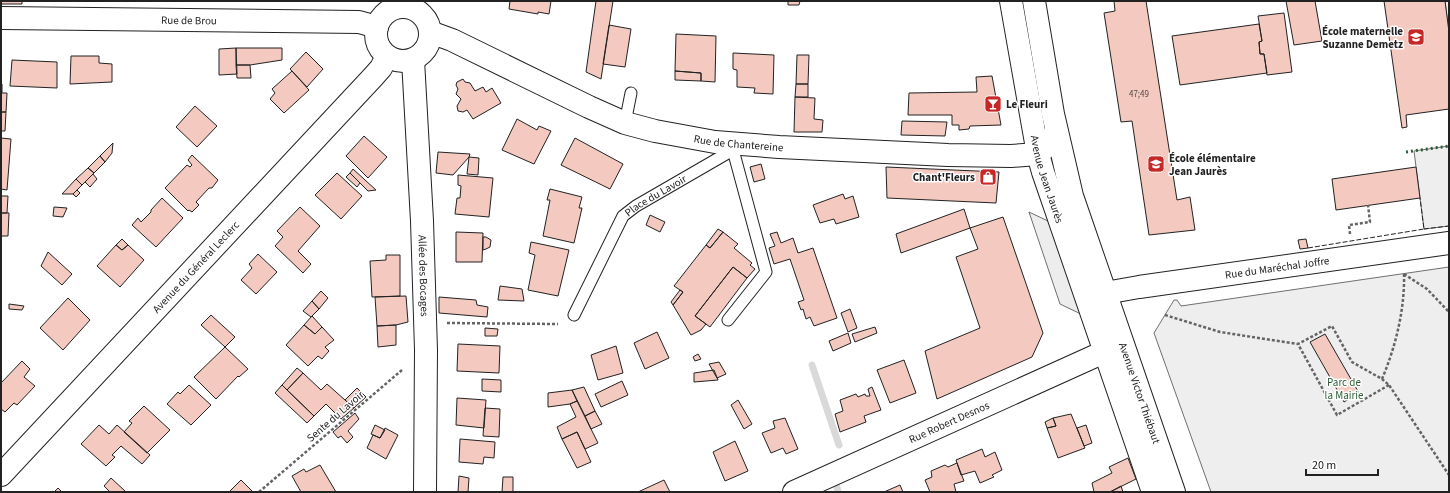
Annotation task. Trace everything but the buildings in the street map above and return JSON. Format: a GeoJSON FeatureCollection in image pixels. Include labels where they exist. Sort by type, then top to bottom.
{"type":"FeatureCollection","features":[{"type":"Feature","properties":{"kind":"street","name":"Avenue Jean Jaurès"},"geometry":{"type":"LineString","coordinates":[[1011,1],[1038,154],[1104,352]]}},
{"type":"Feature","properties":{"kind":"street","name":"Avenue Jean Jaurès"},"geometry":{"type":"LineString","coordinates":[[1034,1],[1056,131],[1072,196],[1105,293]]}},
{"type":"Feature","properties":{"kind":"street"},"geometry":{"type":"LineString","coordinates":[[402,4],[418,12],[424,17],[430,32],[428,46],[419,57],[413,60],[393,60],[387,56],[381,50],[376,35],[377,27],[381,19],[387,13],[402,4]]}},
{"type":"Feature","properties":{"kind":"street","name":"Rue de Brou"},"geometry":{"type":"LineString","coordinates":[[1,18],[359,22],[377,27]]}},
{"type":"Feature","properties":{"kind":"street","name":"Rue de Chantereine"},"geometry":{"type":"LineString","coordinates":[[430,32],[452,40],[625,123],[738,147],[948,156],[1038,154]]}},
{"type":"Feature","properties":{"kind":"street","name":"Avenue du Général Leclerc"},"geometry":{"type":"LineString","coordinates":[[1,475],[382,68],[387,56]]}},
{"type":"Feature","properties":{"kind":"street","name":"Allée des Bocages"},"geometry":{"type":"LineString","coordinates":[[413,60],[422,221],[425,322],[425,492]]}},
{"type":"Feature","properties":{"kind":"street"},"geometry":{"type":"LineString","coordinates":[[1038,154],[1049,144],[1056,131]]}},
{"type":"Feature","properties":{"kind":"street","name":"Rue du Maréchal Joffre"},"geometry":{"type":"LineString","coordinates":[[1105,293],[1449,243]]}},
{"type":"Feature","properties":{"kind":"street","name":"Avenue Victor Thiébaut"},"geometry":{"type":"LineString","coordinates":[[1105,293],[1174,492]]}},
{"type":"Feature","properties":{"kind":"street"},"geometry":{"type":"LineString","coordinates":[[1104,352],[1119,360],[1125,380],[1137,387]]}},
{"type":"Feature","properties":{"kind":"street","name":"Avenue Victor Thiébaut"},"geometry":{"type":"LineString","coordinates":[[1104,352],[1153,492]]}},
{"type":"Feature","properties":{"kind":"street","name":"Rue Robert Desnos"},"geometry":{"type":"LineString","coordinates":[[794,492],[1104,352]]}},
{"type":"Feature","properties":{"kind":"lane"},"geometry":{"type":"LineString","coordinates":[[625,123],[631,93]]}},
{"type":"Feature","properties":{"kind":"lane"},"geometry":{"type":"LineString","coordinates":[[728,320],[766,272],[738,147]]}},
{"type":"Feature","properties":{"kind":"lane","name":"Place du Lavoir"},"geometry":{"type":"LineString","coordinates":[[574,315],[623,216],[636,206],[738,147]]}},
{"type":"Feature","properties":{"kind":"path"},"geometry":{"type":"LineString","coordinates":[[1353,257],[1349,225],[1370,222],[1368,205]]}},
{"type":"Feature","properties":{"kind":"path"},"geometry":{"type":"LineString","coordinates":[[1382,379],[1390,360],[1403,304],[1404,274],[1427,289],[1449,312]]}},
{"type":"Feature","properties":{"kind":"path"},"geometry":{"type":"LineString","coordinates":[[425,322],[564,324],[574,315]]}},
{"type":"Feature","properties":{"kind":"path"},"geometry":{"type":"LineString","coordinates":[[1165,315],[1220,332],[1298,344],[1332,326],[1352,362],[1389,384],[1449,475]]}},
{"type":"Feature","properties":{"kind":"path"},"geometry":{"type":"LineString","coordinates":[[1298,344],[1337,415],[1389,384]]}},
{"type":"Feature","properties":{"kind":"path","name":"Sente du Lavoir"},"geometry":{"type":"LineString","coordinates":[[259,492],[409,364],[426,364]]}},
{"type":"Feature","properties":{"kind":"green space"},"geometry":{"type":"Polygon","coordinates":[[[1445,1],[1449,1],[1449,32],[1445,1]]]}},
{"type":"Feature","properties":{"kind":"green space"},"geometry":{"type":"Polygon","coordinates":[[[1449,146],[1449,226],[1424,229],[1414,151],[1449,146]]]}},
{"type":"Feature","properties":{"kind":"green space","name":"Parc de la Mairie"},"geometry":{"type":"Polygon","coordinates":[[[1449,267],[1449,492],[1211,492],[1154,333],[1174,300],[1177,300],[1181,306],[1449,267]]]}},
{"type":"Feature","properties":{"kind":"shaded area"},"geometry":{"type":"Polygon","coordinates":[[[1029,212],[1050,222],[1085,316],[1060,304],[1029,212]]]}},
{"type":"Feature","properties":{"kind":"waterway"},"geometry":{"type":"LineString","coordinates":[[812,365],[839,445]]}},
{"type":"Feature","properties":{"kind":"waterway"},"geometry":{"type":"LineString","coordinates":[[837,487],[838,492]]}},
{"type":"Feature","properties":{"kind":"hedge"},"geometry":{"type":"LineString","coordinates":[[1406,152],[1449,146]]}},
{"type":"Feature","properties":{"kind":"fence"},"geometry":{"type":"LineString","coordinates":[[1308,248],[1424,229],[1420,198]]}},
{"type":"Feature","properties":{"kind":"fence"},"geometry":{"type":"LineString","coordinates":[[1424,229],[1449,226]]}},
{"type":"Feature","properties":{"kind":"place","name":"École maternelle Suzanne Demetz"},"geometry":{"type":"Point","coordinates":[1416,37]}},
{"type":"Feature","properties":{"kind":"place","name":"Le Fleuri"},"geometry":{"type":"Point","coordinates":[993,104]}},
{"type":"Feature","properties":{"kind":"place","name":"École élémentaire Jean Jaurès"},"geometry":{"type":"Point","coordinates":[1156,164]}},
{"type":"Feature","properties":{"kind":"place","name":"Chant'Fleurs"},"geometry":{"type":"Point","coordinates":[988,177]}}]}
